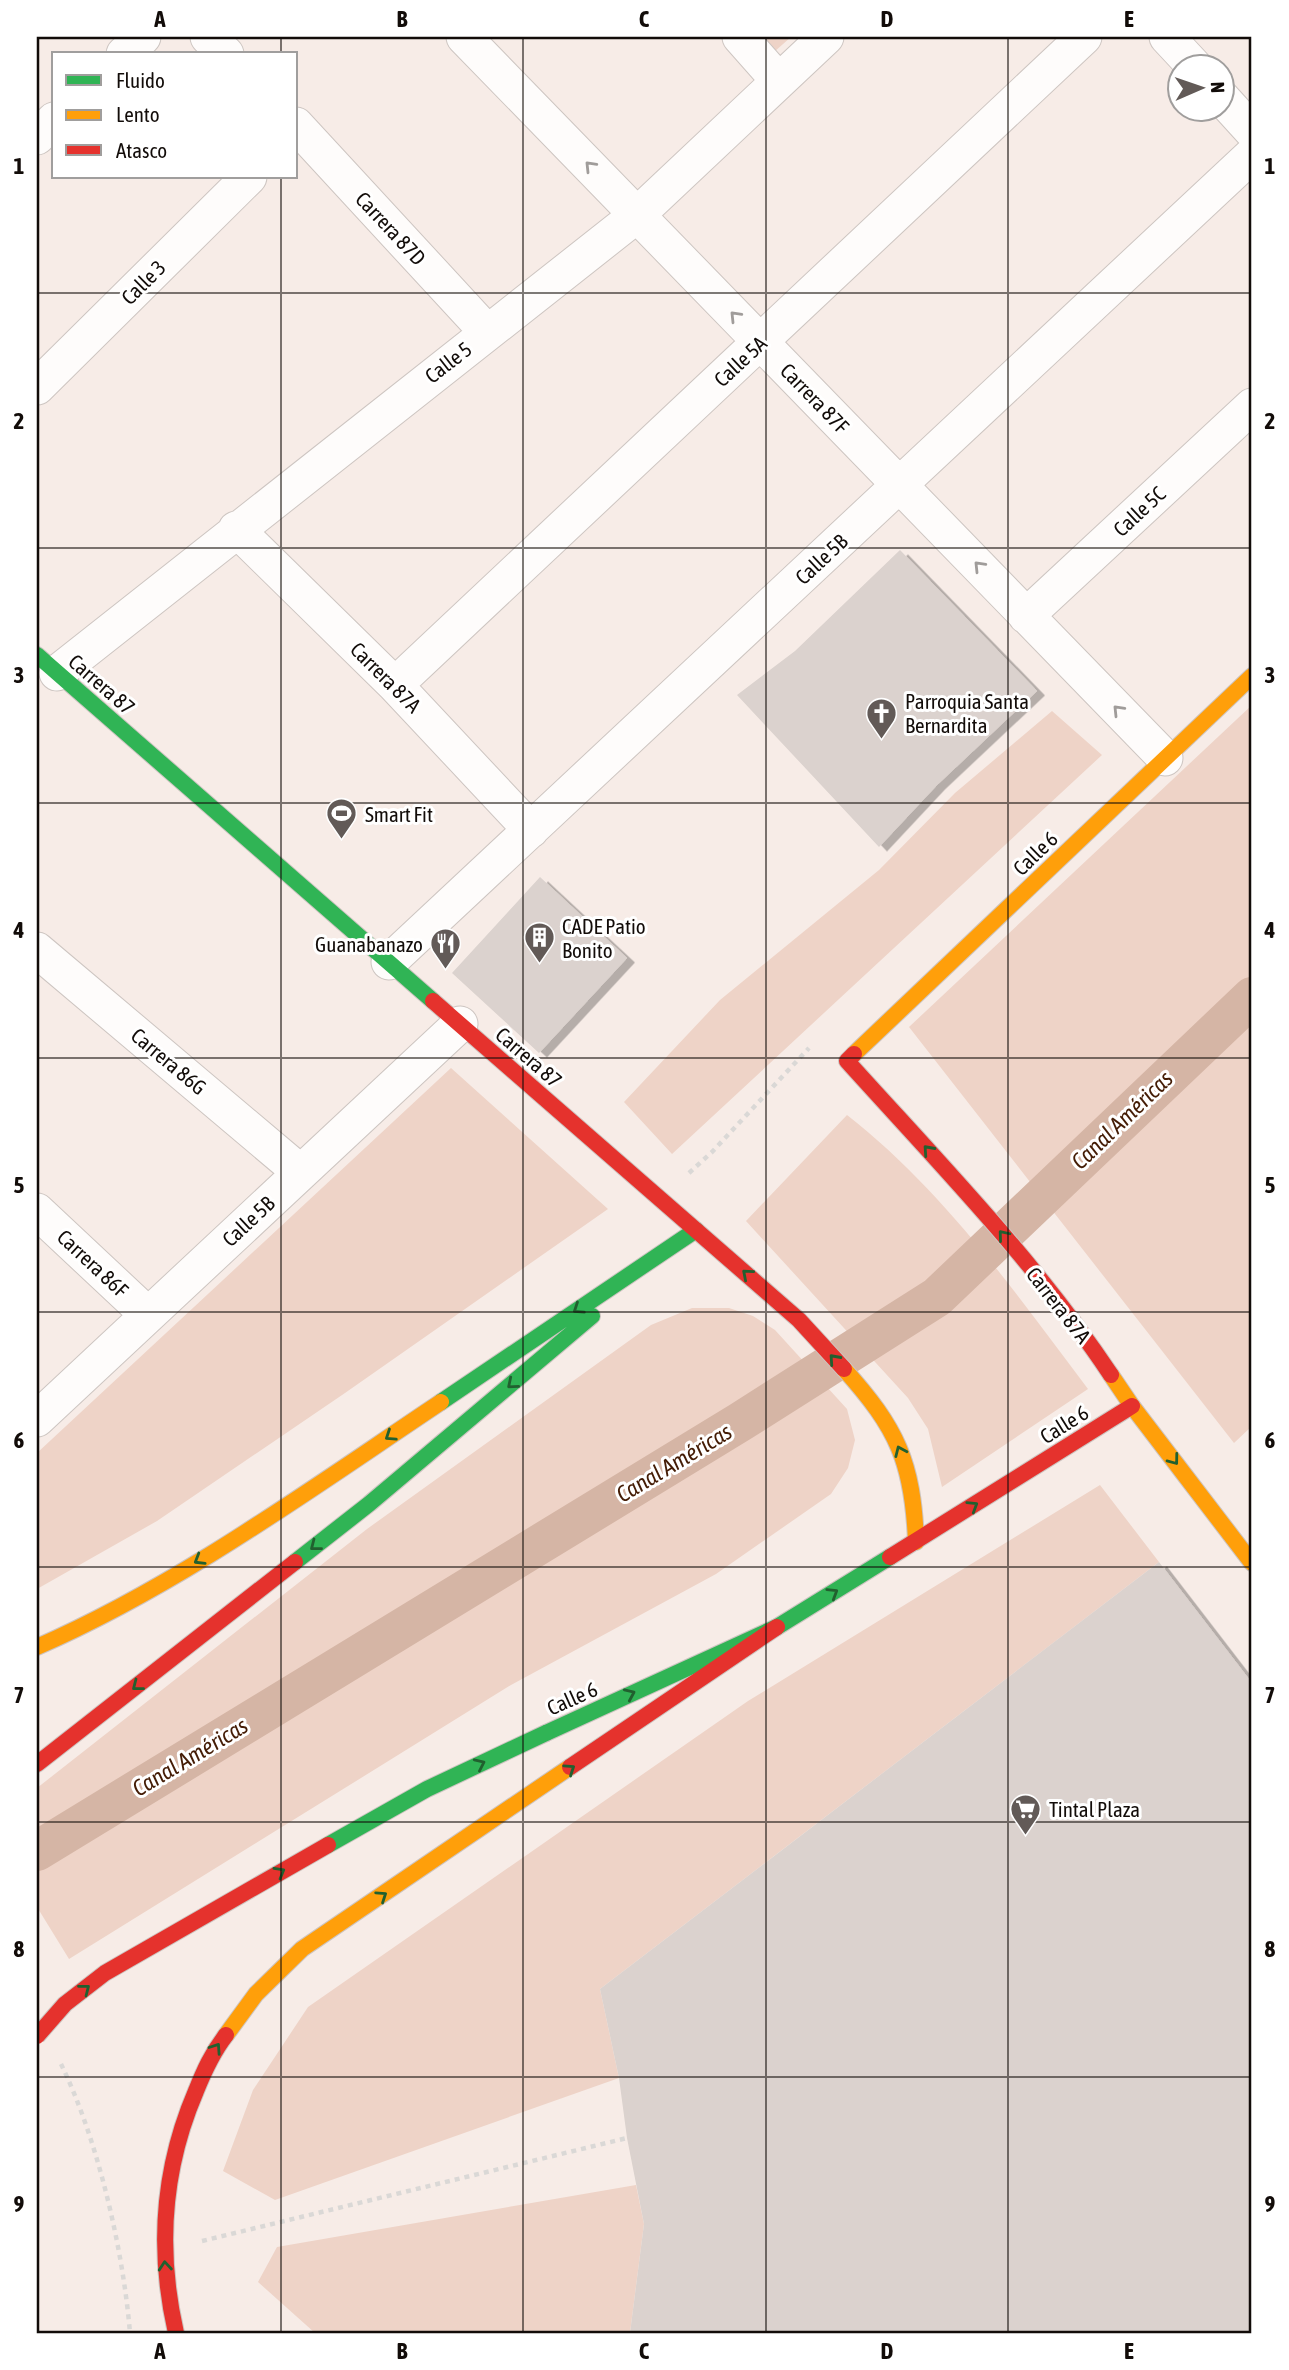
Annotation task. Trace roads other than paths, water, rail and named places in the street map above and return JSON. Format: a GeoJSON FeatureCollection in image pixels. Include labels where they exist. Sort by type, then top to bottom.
{"type":"FeatureCollection","features":[{"type":"Feature","properties":{"kind":"street"},"geometry":{"type":"LineString","coordinates":[[126,52],[143,37]]}},
{"type":"Feature","properties":{"kind":"street"},"geometry":{"type":"LineString","coordinates":[[208,37],[224,52]]}},
{"type":"Feature","properties":{"kind":"street","name":"Carrera 87F"},"geometry":{"type":"LineString","coordinates":[[464,37],[1166,758]]}},
{"type":"Feature","properties":{"kind":"street"},"geometry":{"type":"LineString","coordinates":[[740,37],[779,81]]}},
{"type":"Feature","properties":{"kind":"street","name":"Calle 5"},"geometry":{"type":"LineString","coordinates":[[47,664],[236,529],[637,215],[826,37]]}},
{"type":"Feature","properties":{"kind":"street","name":"Calle 5A"},"geometry":{"type":"LineString","coordinates":[[395,685],[1084,37]]}},
{"type":"Feature","properties":{"kind":"street"},"geometry":{"type":"LineString","coordinates":[[1167,37],[1181,52]]}},
{"type":"Feature","properties":{"kind":"street"},"geometry":{"type":"LineString","coordinates":[[1236,113],[1252,131]]}},
{"type":"Feature","properties":{"kind":"street"},"geometry":{"type":"LineString","coordinates":[[37,136],[52,122]]}},
{"type":"Feature","properties":{"kind":"street","name":"Carrera 87D"},"geometry":{"type":"LineString","coordinates":[[298,129],[487,332]]}},
{"type":"Feature","properties":{"kind":"street","name":"Calle 5B"},"geometry":{"type":"LineString","coordinates":[[390,962],[1252,155]]}},
{"type":"Feature","properties":{"kind":"street","name":"Calle 3"},"geometry":{"type":"LineString","coordinates":[[37,387],[248,178]]}},
{"type":"Feature","properties":{"kind":"street","name":"Calle 5C"},"geometry":{"type":"LineString","coordinates":[[1026,616],[1252,406]]}},
{"type":"Feature","properties":{"kind":"street","name":"Carrera 87A"},"geometry":{"type":"LineString","coordinates":[[236,529],[395,685],[531,830]]}},
{"type":"Feature","properties":{"kind":"street","name":"Carrera 87"},"geometry":{"type":"LineString","coordinates":[[47,664],[799,1320],[870,1399],[891,1431],[907,1466],[914,1504],[916,1542]]}},
{"type":"Feature","properties":{"kind":"street","name":"Calle 6"},"geometry":{"type":"LineString","coordinates":[[848,1061],[1252,676]]}},
{"type":"Feature","properties":{"kind":"street","name":"Carrera 86G"},"geometry":{"type":"LineString","coordinates":[[37,950],[300,1172]]}},
{"type":"Feature","properties":{"kind":"street","name":"Calle 5B"},"geometry":{"type":"LineString","coordinates":[[37,1419],[460,1024]]}},
{"type":"Feature","properties":{"kind":"street","name":"Carrera 87A"},"geometry":{"type":"LineString","coordinates":[[848,1061],[974,1200],[1032,1269],[1252,1563]]}},
{"type":"Feature","properties":{"kind":"street","name":"Carrera 86F"},"geometry":{"type":"LineString","coordinates":[[37,1211],[148,1315]]}},
{"type":"Feature","properties":{"kind":"street"},"geometry":{"type":"LineString","coordinates":[[37,1765],[369,1504],[696,1230]]}},
{"type":"Feature","properties":{"kind":"street"},"geometry":{"type":"LineString","coordinates":[[37,1647],[85,1626],[247,1532],[696,1230]]}},
{"type":"Feature","properties":{"kind":"street","name":"Calle 6"},"geometry":{"type":"LineString","coordinates":[[37,2036],[65,2004],[105,1973],[164,1938],[427,1789],[777,1627],[1132,1406]]}},
{"type":"Feature","properties":{"kind":"street"},"geometry":{"type":"LineString","coordinates":[[176,2333],[169,2303],[164,2249],[166,2191],[181,2125],[212,2053],[256,1994],[302,1949],[777,1627]]}},
{"type":"Feature","properties":{"kind":"waterway","name":"Canal Américas"},"geometry":{"type":"LineString","coordinates":[[37,1851],[740,1422],[937,1297],[1252,997]]}},
{"type":"Feature","properties":{"kind":"place","name":"Parroquia Santa Bernardita"},"geometry":{"type":"Point","coordinates":[882,740]}},
{"type":"Feature","properties":{"kind":"place","name":"Smart Fit"},"geometry":{"type":"Point","coordinates":[342,841]}},
{"type":"Feature","properties":{"kind":"place","name":"CADE Patio Bonito"},"geometry":{"type":"Point","coordinates":[539,965]}},
{"type":"Feature","properties":{"kind":"place","name":"Guanabanazo"},"geometry":{"type":"Point","coordinates":[446,971]}},
{"type":"Feature","properties":{"kind":"place","name":"Tintal Plaza"},"geometry":{"type":"Point","coordinates":[1026,1836]}}]}
